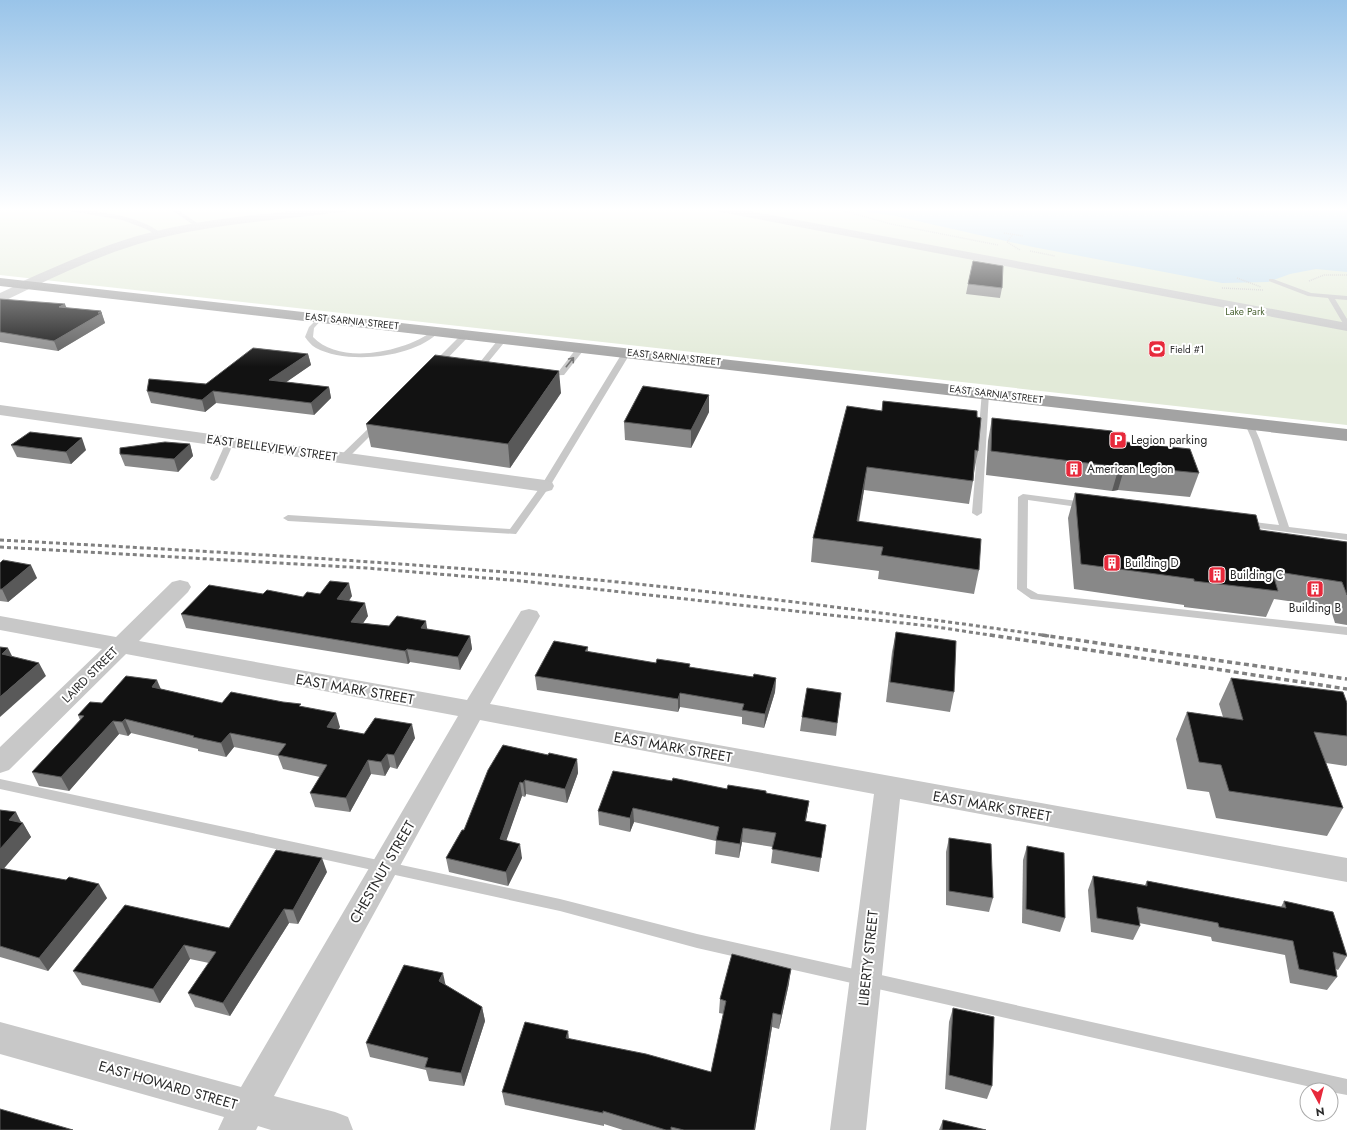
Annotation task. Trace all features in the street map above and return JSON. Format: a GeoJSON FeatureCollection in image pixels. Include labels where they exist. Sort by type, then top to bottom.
{"type":"FeatureCollection","features":[{"type":"Feature","properties":{"kind":"main road","name":"EAST SARNIA STREET"},"geometry":{"type":"LineString","coordinates":[[0,282],[504,338],[1347,435]]}},
{"type":"Feature","properties":{"kind":"street"},"geometry":{"type":"LineString","coordinates":[[0,299],[76,262]]}},
{"type":"Feature","properties":{"kind":"street"},"geometry":{"type":"LineString","coordinates":[[1003,262],[1347,326]]}},
{"type":"Feature","properties":{"kind":"street","name":"EAST BELLEVIEW STREET"},"geometry":{"type":"LineString","coordinates":[[0,410],[545,486]]}},
{"type":"Feature","properties":{"kind":"street","name":"LAIRD STREET"},"geometry":{"type":"LineString","coordinates":[[0,763],[180,587]]}},
{"type":"Feature","properties":{"kind":"street","name":"CHESTNUT STREET"},"geometry":{"type":"LineString","coordinates":[[242,1119],[473,710],[529,616]]}},
{"type":"Feature","properties":{"kind":"street","name":"EAST MARK STREET"},"geometry":{"type":"LineString","coordinates":[[0,623],[1347,870]]}},
{"type":"Feature","properties":{"kind":"street","name":"LIBERTY STREET"},"geometry":{"type":"LineString","coordinates":[[848,1130],[888,786]]}},
{"type":"Feature","properties":{"kind":"street","name":"EAST HOWARD STREET"},"geometry":{"type":"LineString","coordinates":[[0,1038],[242,1119],[335,1130]]}},
{"type":"Feature","properties":{"kind":"lane"},"geometry":{"type":"LineString","coordinates":[[1271,280],[1310,295],[1347,298]]}},
{"type":"Feature","properties":{"kind":"lane"},"geometry":{"type":"LineString","coordinates":[[1330,297],[1347,326]]}},
{"type":"Feature","properties":{"kind":"lane"},"geometry":{"type":"LineString","coordinates":[[320,318],[311,328],[310,337],[318,346],[334,352],[356,354],[381,353],[405,348],[424,340],[436,331]]}},
{"type":"Feature","properties":{"kind":"lane"},"geometry":{"type":"LineString","coordinates":[[431,370],[467,334]]}},
{"type":"Feature","properties":{"kind":"lane"},"geometry":{"type":"LineString","coordinates":[[504,338],[485,361],[488,366],[504,368]]}},
{"type":"Feature","properties":{"kind":"lane"},"geometry":{"type":"LineString","coordinates":[[535,372],[551,375],[561,373],[582,347]]}},
{"type":"Feature","properties":{"kind":"lane"},"geometry":{"type":"LineString","coordinates":[[288,518],[513,532],[545,486],[627,352]]}},
{"type":"Feature","properties":{"kind":"lane"},"geometry":{"type":"LineString","coordinates":[[977,513],[985,393]]}},
{"type":"Feature","properties":{"kind":"lane"},"geometry":{"type":"LineString","coordinates":[[344,458],[382,420]]}},
{"type":"Feature","properties":{"kind":"lane"},"geometry":{"type":"LineString","coordinates":[[1249,424],[1256,440],[1285,529]]}},
{"type":"Feature","properties":{"kind":"lane"},"geometry":{"type":"LineString","coordinates":[[214,478],[230,442]]}},
{"type":"Feature","properties":{"kind":"lane"},"geometry":{"type":"LineString","coordinates":[[1094,506],[1023,497],[1022,590],[1035,598],[1347,632]]}},
{"type":"Feature","properties":{"kind":"lane"},"geometry":{"type":"LineString","coordinates":[[1237,523],[1347,537]]}},
{"type":"Feature","properties":{"kind":"lane"},"geometry":{"type":"LineString","coordinates":[[0,784],[560,905],[697,941],[1347,1087]]}},
{"type":"Feature","properties":{"kind":"path"},"geometry":{"type":"LineString","coordinates":[[1218,287],[1270,290],[1291,288],[1324,275],[1347,275]]}},
{"type":"Feature","properties":{"kind":"path"},"geometry":{"type":"LineString","coordinates":[[1237,278],[1254,284]]}},
{"type":"Feature","properties":{"kind":"green space","name":"Lake Park"},"geometry":{"type":"Polygon","coordinates":[[[0,262],[1347,262],[1347,425],[0,275],[0,262]]]}},
{"type":"Feature","properties":{"kind":"water"},"geometry":{"type":"Polygon","coordinates":[[[1110,262],[1347,262],[1347,272],[1316,269],[1290,274],[1268,282],[1222,283],[1110,262]]]}},
{"type":"Feature","properties":{"kind":"building"},"geometry":{"type":"Polygon","coordinates":[[[973,262],[1003,266],[1002,288],[968,284],[973,262]]]}},
{"type":"Feature","properties":{"kind":"building"},"geometry":{"type":"Polygon","coordinates":[[[0,299],[65,304],[59,307],[101,311],[98,313],[102,313],[54,341],[0,332],[0,299]]]}},
{"type":"Feature","properties":{"kind":"building"},"geometry":{"type":"Polygon","coordinates":[[[253,348],[308,354],[269,380],[329,387],[311,403],[213,391],[202,400],[147,391],[149,379],[206,384],[253,348]]]}},
{"type":"Feature","properties":{"kind":"building"},"geometry":{"type":"Polygon","coordinates":[[[435,355],[559,371],[508,444],[366,424],[435,355]]]}},
{"type":"Feature","properties":{"kind":"building"},"geometry":{"type":"Polygon","coordinates":[[[643,386],[709,395],[691,430],[624,422],[643,386]]]}},
{"type":"Feature","properties":{"kind":"building"},"geometry":{"type":"Polygon","coordinates":[[[883,401],[977,411],[977,417],[981,418],[978,451],[975,450],[973,481],[867,467],[857,521],[981,539],[979,570],[881,555],[883,547],[813,538],[847,406],[882,411],[883,401]]]}},
{"type":"Feature","properties":{"kind":"building"},"geometry":{"type":"Polygon","coordinates":[[[992,418],[1112,431],[1117,441],[1190,449],[1199,473],[1125,466],[1119,467],[991,451],[992,418]]]}},
{"type":"Feature","properties":{"kind":"building"},"geometry":{"type":"Polygon","coordinates":[[[30,432],[82,438],[66,452],[11,445],[30,432]]]}},
{"type":"Feature","properties":{"kind":"building"},"geometry":{"type":"Polygon","coordinates":[[[165,442],[190,444],[174,459],[120,454],[120,448],[165,442]]]}},
{"type":"Feature","properties":{"kind":"building"},"geometry":{"type":"Polygon","coordinates":[[[1075,493],[1256,515],[1260,530],[1347,542],[1347,595],[1342,582],[1272,571],[1278,591],[1194,581],[1194,579],[1081,564],[1075,493]]]}},
{"type":"Feature","properties":{"kind":"building"},"geometry":{"type":"Polygon","coordinates":[[[3,560],[31,565],[2,589],[0,589],[0,563],[3,560]]]}},
{"type":"Feature","properties":{"kind":"building"},"geometry":{"type":"Polygon","coordinates":[[[330,581],[349,583],[337,599],[365,603],[351,622],[389,626],[397,616],[426,621],[421,628],[470,636],[458,657],[407,649],[405,651],[181,614],[209,585],[263,594],[267,590],[303,597],[307,592],[320,594],[330,581]]]}},
{"type":"Feature","properties":{"kind":"building"},"geometry":{"type":"Polygon","coordinates":[[[896,632],[956,641],[954,692],[890,682],[896,632]]]}},
{"type":"Feature","properties":{"kind":"building"},"geometry":{"type":"Polygon","coordinates":[[[554,641],[588,647],[585,651],[656,663],[657,659],[690,664],[689,667],[753,677],[754,674],[776,678],[765,714],[742,710],[744,704],[680,693],[678,699],[535,676],[554,641]]]}},
{"type":"Feature","properties":{"kind":"building"},"geometry":{"type":"Polygon","coordinates":[[[0,647],[8,648],[2,654],[39,663],[0,697],[0,647]]]}},
{"type":"Feature","properties":{"kind":"building"},"geometry":{"type":"Polygon","coordinates":[[[126,676],[157,680],[152,687],[222,703],[231,692],[301,704],[299,706],[336,713],[327,727],[364,734],[375,718],[412,724],[394,755],[387,754],[381,762],[368,760],[346,798],[310,793],[327,765],[278,755],[286,744],[230,733],[221,743],[125,719],[122,722],[113,721],[61,777],[32,772],[84,716],[78,715],[90,702],[102,703],[126,676]]]}},
{"type":"Feature","properties":{"kind":"building"},"geometry":{"type":"Polygon","coordinates":[[[1231,678],[1343,692],[1347,703],[1347,736],[1314,732],[1343,808],[1229,791],[1221,765],[1199,762],[1187,712],[1243,720],[1231,678]]]}},
{"type":"Feature","properties":{"kind":"building"},"geometry":{"type":"Polygon","coordinates":[[[807,688],[841,693],[837,723],[802,717],[807,688]]]}},
{"type":"Feature","properties":{"kind":"building"},"geometry":{"type":"Polygon","coordinates":[[[503,745],[548,755],[549,753],[577,759],[565,789],[525,780],[523,783],[520,782],[500,839],[520,844],[506,872],[446,858],[462,830],[464,830],[488,770],[503,745]]]}},
{"type":"Feature","properties":{"kind":"building"},"geometry":{"type":"Polygon","coordinates":[[[613,771],[672,781],[673,778],[727,789],[728,785],[766,791],[766,793],[809,801],[805,821],[826,825],[821,858],[772,849],[776,833],[743,828],[740,844],[716,840],[719,827],[633,808],[630,818],[598,811],[613,771]]]}},
{"type":"Feature","properties":{"kind":"building"},"geometry":{"type":"Polygon","coordinates":[[[0,810],[16,812],[9,820],[23,823],[0,849],[0,810]]]}},
{"type":"Feature","properties":{"kind":"building"},"geometry":{"type":"Polygon","coordinates":[[[949,838],[991,844],[993,898],[949,891],[949,838]]]}},
{"type":"Feature","properties":{"kind":"building"},"geometry":{"type":"Polygon","coordinates":[[[1027,846],[1064,853],[1065,918],[1026,909],[1027,846]]]}},
{"type":"Feature","properties":{"kind":"building"},"geometry":{"type":"Polygon","coordinates":[[[276,850],[322,858],[293,910],[284,909],[223,1003],[188,993],[216,952],[184,945],[153,989],[73,971],[125,905],[229,928],[276,850]]]}},
{"type":"Feature","properties":{"kind":"building"},"geometry":{"type":"Polygon","coordinates":[[[0,868],[66,880],[69,877],[99,884],[39,958],[0,946],[0,868]]]}},
{"type":"Feature","properties":{"kind":"building"},"geometry":{"type":"Polygon","coordinates":[[[1093,876],[1147,886],[1147,881],[1286,908],[1284,901],[1333,912],[1347,956],[1333,952],[1337,977],[1299,969],[1293,941],[1219,927],[1218,923],[1137,907],[1140,926],[1097,918],[1093,876]]]}},
{"type":"Feature","properties":{"kind":"building"},"geometry":{"type":"Polygon","coordinates":[[[732,954],[791,969],[781,1015],[773,1013],[754,1130],[684,1130],[671,1127],[671,1130],[666,1130],[603,1111],[603,1113],[502,1092],[525,1022],[568,1031],[566,1038],[646,1054],[711,1072],[726,1001],[720,999],[732,954]]]}},
{"type":"Feature","properties":{"kind":"building"},"geometry":{"type":"Polygon","coordinates":[[[404,965],[443,973],[439,981],[482,1007],[461,1073],[425,1067],[428,1058],[366,1043],[404,965]]]}},
{"type":"Feature","properties":{"kind":"building"},"geometry":{"type":"Polygon","coordinates":[[[953,1008],[994,1017],[992,1086],[949,1075],[953,1008]]]}},
{"type":"Feature","properties":{"kind":"building"},"geometry":{"type":"Polygon","coordinates":[[[0,1109],[73,1130],[0,1130],[0,1109]]]}},
{"type":"Feature","properties":{"kind":"building"},"geometry":{"type":"Polygon","coordinates":[[[943,1120],[986,1130],[942,1130],[943,1120]]]}},
{"type":"Feature","properties":{"kind":"railway"},"geometry":{"type":"LineString","coordinates":[[0,540],[228,553],[532,574],[608,581],[828,606],[1048,636]]}},
{"type":"Feature","properties":{"kind":"railway"},"geometry":{"type":"LineString","coordinates":[[0,547],[366,568],[522,581],[930,626],[996,636]]}},
{"type":"Feature","properties":{"kind":"railway"},"geometry":{"type":"LineString","coordinates":[[990,635],[1347,689]]}},
{"type":"Feature","properties":{"kind":"railway"},"geometry":{"type":"LineString","coordinates":[[1042,635],[1048,636]]}},
{"type":"Feature","properties":{"kind":"railway"},"geometry":{"type":"LineString","coordinates":[[1048,636],[1347,679]]}},
{"type":"Feature","properties":{"kind":"place","name":"Field #1"},"geometry":{"type":"Point","coordinates":[1157,349]}},
{"type":"Feature","properties":{"kind":"place","name":"Legion parking"},"geometry":{"type":"Point","coordinates":[1118,440]}},
{"type":"Feature","properties":{"kind":"place","name":"American Legion"},"geometry":{"type":"Point","coordinates":[1074,469]}},
{"type":"Feature","properties":{"kind":"place","name":"Building D"},"geometry":{"type":"Point","coordinates":[1112,563]}},
{"type":"Feature","properties":{"kind":"place","name":"Building C"},"geometry":{"type":"Point","coordinates":[1217,575]}},
{"type":"Feature","properties":{"kind":"place","name":"Building B"},"geometry":{"type":"Point","coordinates":[1315,589]}}]}
